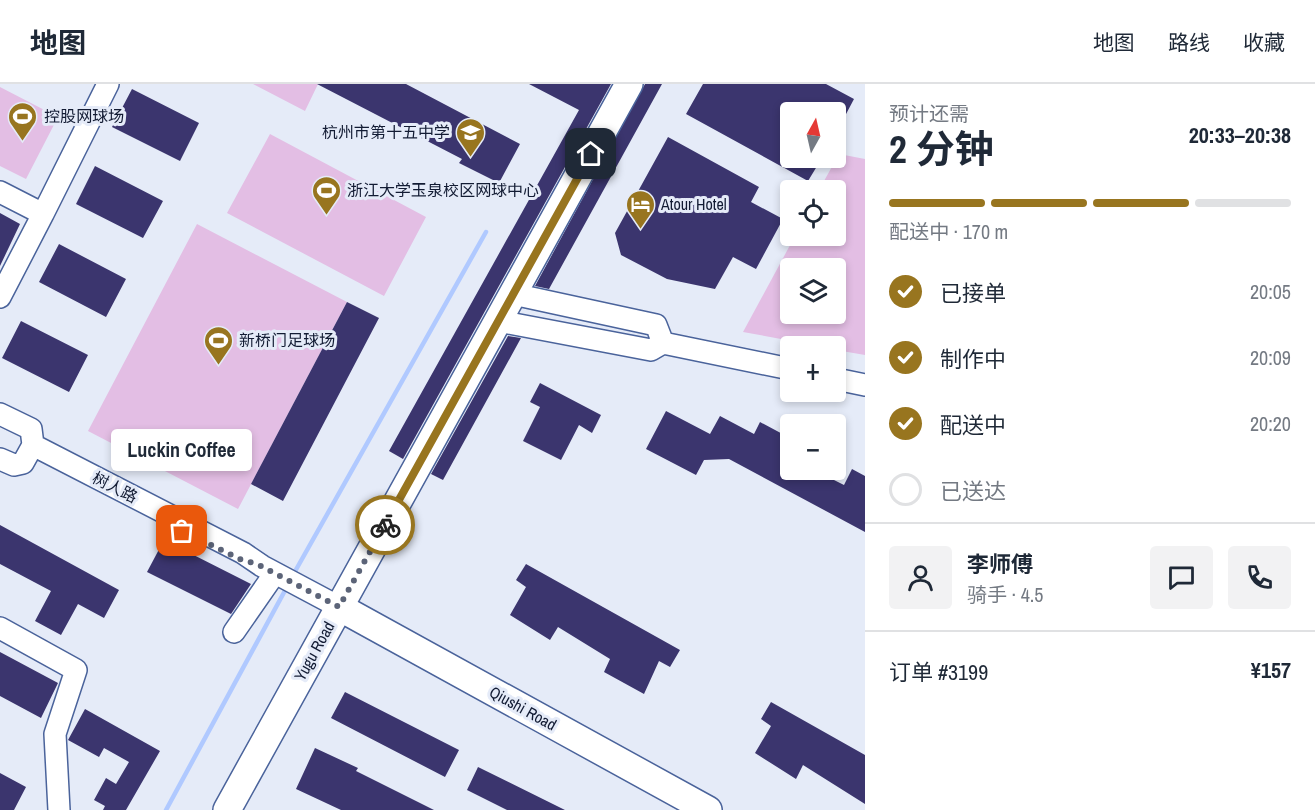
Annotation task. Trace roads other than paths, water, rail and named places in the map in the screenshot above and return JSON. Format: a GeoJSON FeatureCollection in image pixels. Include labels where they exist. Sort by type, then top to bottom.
{"type":"FeatureCollection","features":[{"type":"Feature","properties":{"kind":"main road","name":"Yugu Road"},"geometry":{"type":"LineString","coordinates":[[227,810],[328,601],[498,321],[629,84]]}},
{"type":"Feature","properties":{"kind":"main road","name":"Qiushi Road"},"geometry":{"type":"LineString","coordinates":[[328,601],[708,810]]}},
{"type":"Feature","properties":{"kind":"street"},"geometry":{"type":"LineString","coordinates":[[0,297],[108,84]]}},
{"type":"Feature","properties":{"kind":"street"},"geometry":{"type":"LineString","coordinates":[[0,192],[43,214]]}},
{"type":"Feature","properties":{"kind":"street"},"geometry":{"type":"LineString","coordinates":[[513,294],[656,325],[663,343]]}},
{"type":"Feature","properties":{"kind":"street"},"geometry":{"type":"LineString","coordinates":[[498,321],[651,350],[663,343],[780,367]]}},
{"type":"Feature","properties":{"kind":"street"},"geometry":{"type":"LineString","coordinates":[[846,381],[865,385]]}},
{"type":"Feature","properties":{"kind":"street"},"geometry":{"type":"LineString","coordinates":[[0,414],[31,429],[31,450],[23,463],[14,465],[0,459]]}},
{"type":"Feature","properties":{"kind":"street","name":"树人路"},"geometry":{"type":"LineString","coordinates":[[31,450],[232,555],[272,572],[328,601]]}},
{"type":"Feature","properties":{"kind":"street"},"geometry":{"type":"LineString","coordinates":[[234,632],[272,572]]}},
{"type":"Feature","properties":{"kind":"street"},"geometry":{"type":"LineString","coordinates":[[0,628],[76,670],[55,734],[59,810]]}},
{"type":"Feature","properties":{"kind":"waterway"},"geometry":{"type":"LineString","coordinates":[[293,575],[486,232]]}},
{"type":"Feature","properties":{"kind":"waterway"},"geometry":{"type":"LineString","coordinates":[[166,810],[288,585]]}},
{"type":"Feature","properties":{"kind":"place","name":"控股网球场"},"geometry":{"type":"Point","coordinates":[23,142]}},
{"type":"Feature","properties":{"kind":"place","name":"杭州市第十五中学"},"geometry":{"type":"Point","coordinates":[471,158]}},
{"type":"Feature","properties":{"kind":"place","name":"浙江大学玉泉校区网球中心"},"geometry":{"type":"Point","coordinates":[326,216]}},
{"type":"Feature","properties":{"kind":"place","name":"Atour Hotel"},"geometry":{"type":"Point","coordinates":[640,230]}},
{"type":"Feature","properties":{"kind":"place","name":"新桥门足球场"},"geometry":{"type":"Point","coordinates":[218,366]}},
{"type":"Feature","properties":{"kind":"place","name":"Luckin Coffee"},"geometry":{"type":"Point","coordinates":[182,531]}}]}
